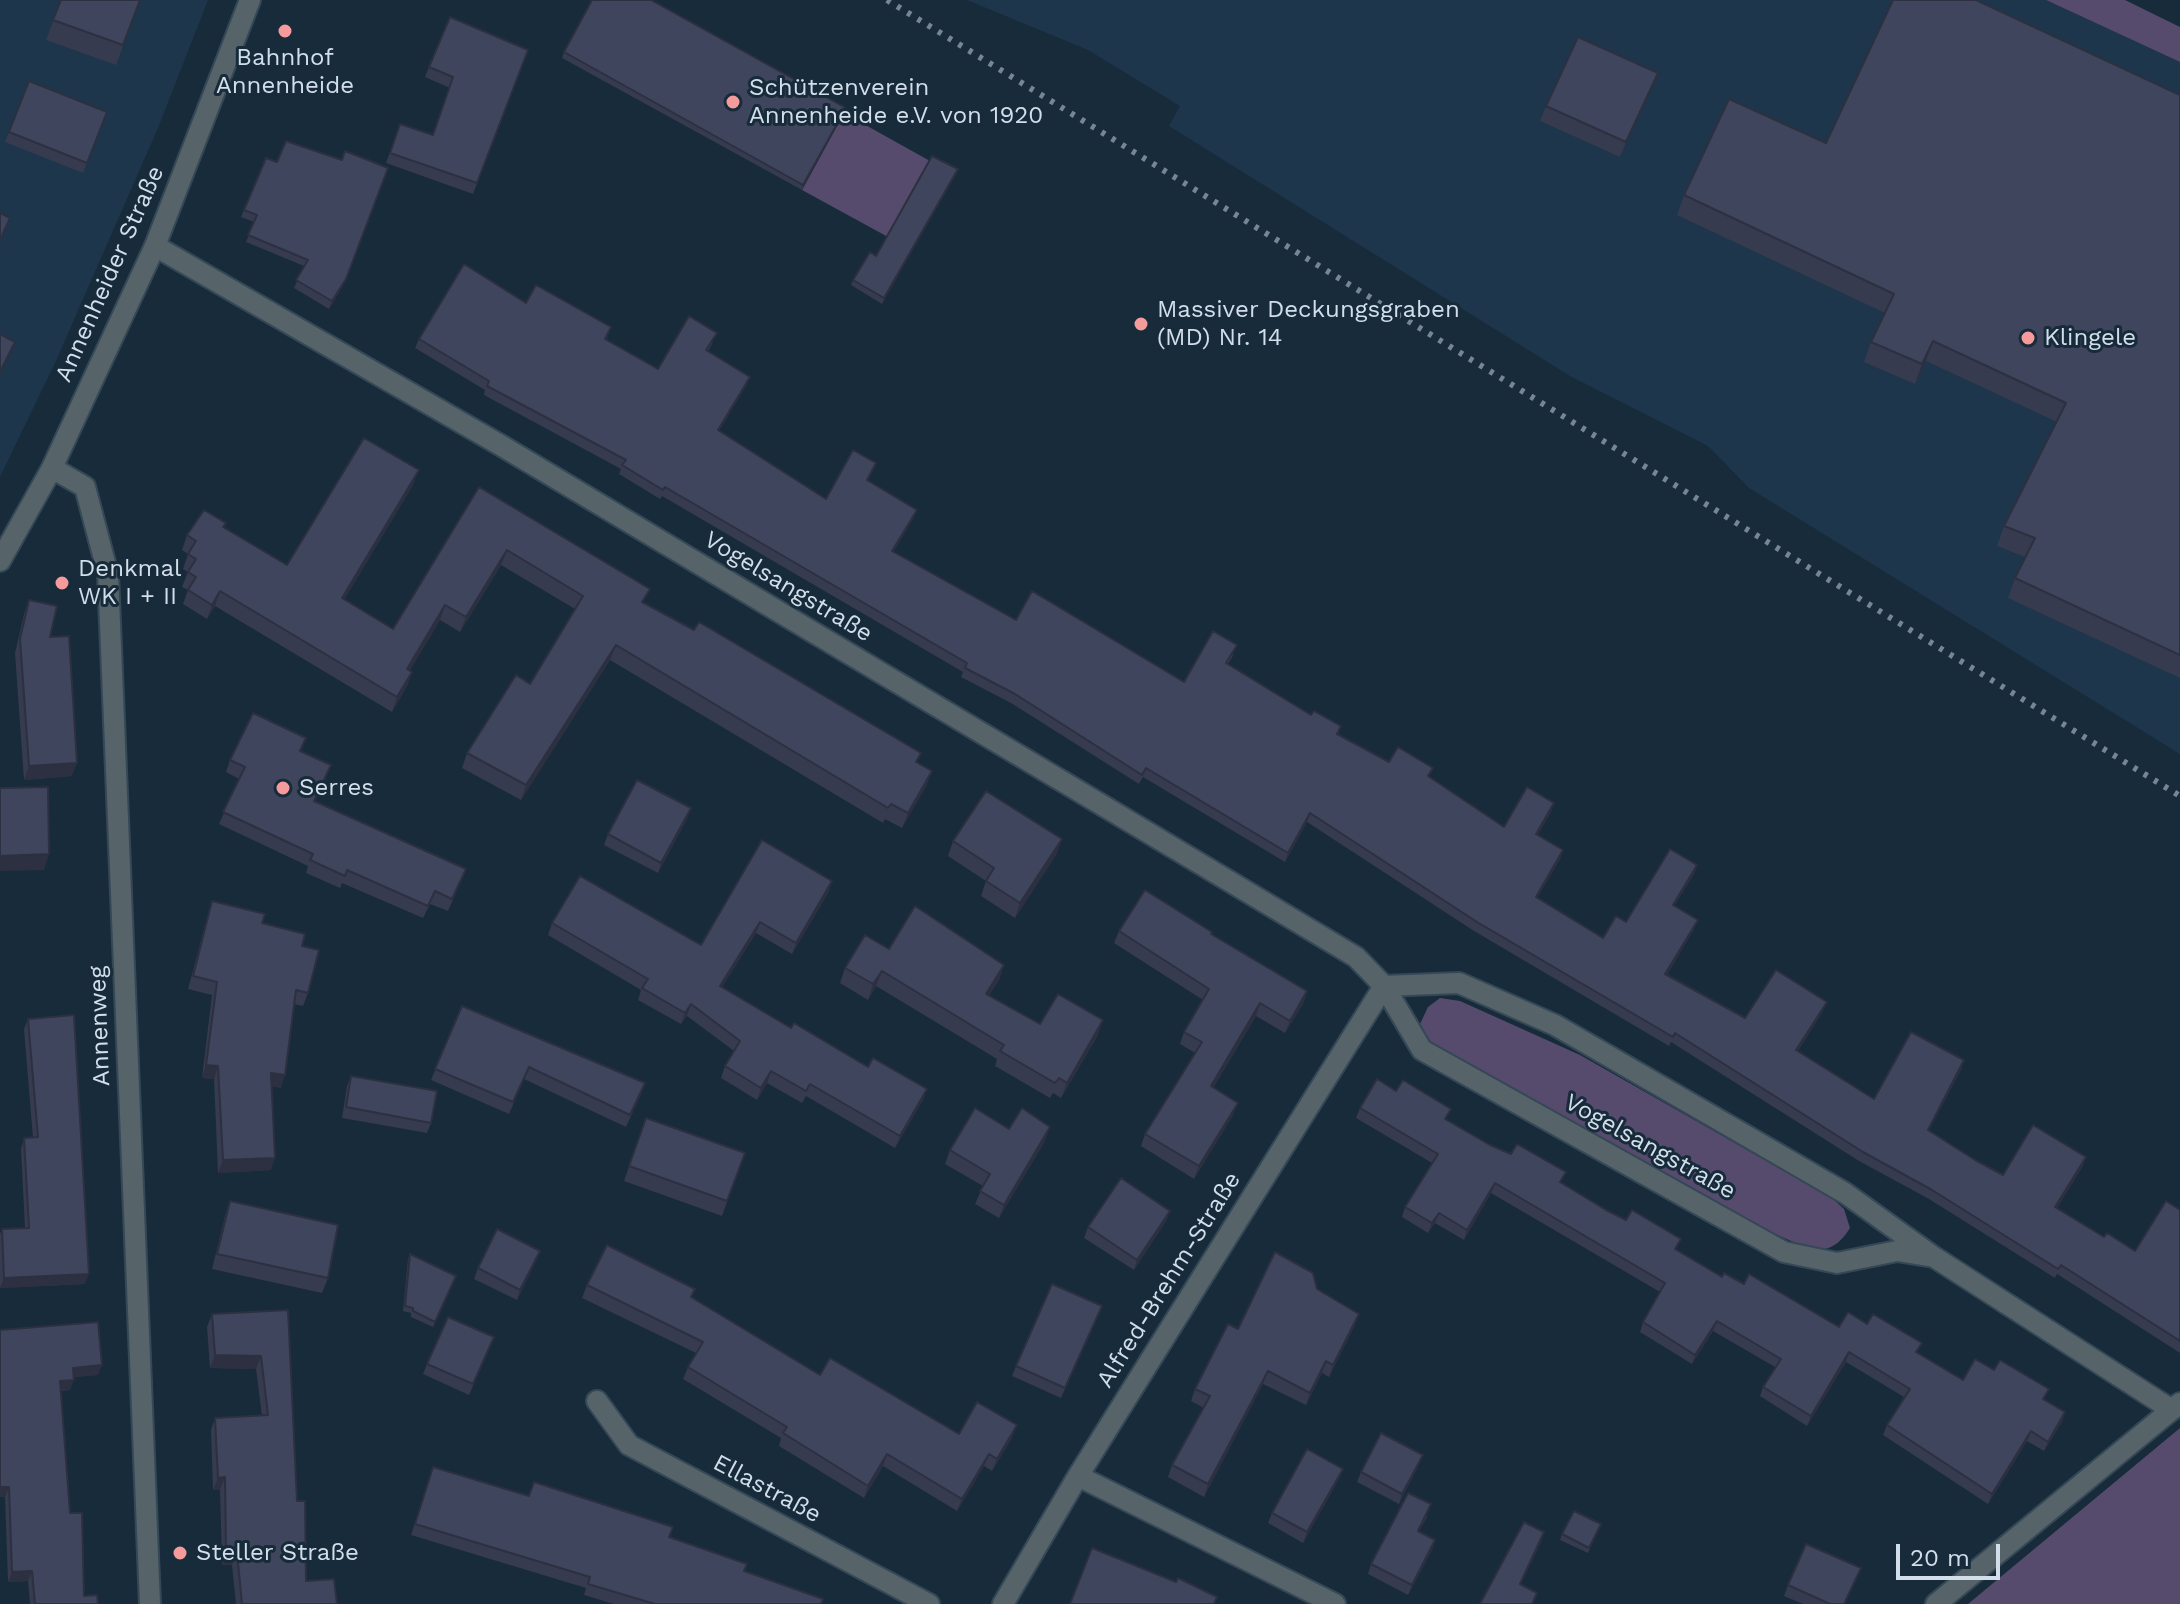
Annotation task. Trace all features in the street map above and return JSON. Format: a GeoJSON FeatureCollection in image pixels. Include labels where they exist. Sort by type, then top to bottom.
{"type":"FeatureCollection","features":[{"type":"Feature","properties":{"kind":"street","name":"Annenheider Straße"},"geometry":{"type":"LineString","coordinates":[[0,561],[52,468],[155,246],[250,0]]}},
{"type":"Feature","properties":{"kind":"street","name":"Vogelsangstraße"},"geometry":{"type":"LineString","coordinates":[[155,246],[502,446],[1356,957],[1384,986],[1422,1050],[1784,1252],[1837,1263],[1897,1251],[1934,1257]]}},
{"type":"Feature","properties":{"kind":"street","name":"Annenweg"},"geometry":{"type":"LineString","coordinates":[[52,468],[85,487],[108,574],[150,1604]]}},
{"type":"Feature","properties":{"kind":"street","name":"Vogelsangstraße"},"geometry":{"type":"LineString","coordinates":[[1384,986],[1459,983],[1555,1025],[1845,1193],[1934,1257],[2176,1406]]}},
{"type":"Feature","properties":{"kind":"street","name":"Alfred-Brehm-Straße"},"geometry":{"type":"LineString","coordinates":[[1003,1604],[1078,1476],[1384,986]]}},
{"type":"Feature","properties":{"kind":"street","name":"Ellastraße"},"geometry":{"type":"LineString","coordinates":[[597,1401],[629,1445],[929,1604]]}},
{"type":"Feature","properties":{"kind":"street"},"geometry":{"type":"LineString","coordinates":[[1936,1604],[2176,1406]]}},
{"type":"Feature","properties":{"kind":"street"},"geometry":{"type":"LineString","coordinates":[[1078,1476],[1335,1604]]}},
{"type":"Feature","properties":{"kind":"shaded area"},"geometry":{"type":"Polygon","coordinates":[[[0,0],[208,0],[158,128],[55,363],[0,477],[0,0]]]}},
{"type":"Feature","properties":{"kind":"shaded area"},"geometry":{"type":"Polygon","coordinates":[[[967,0],[2046,0],[2180,62],[2180,754],[1749,488],[1708,446],[1570,376],[1169,126],[1180,106],[1088,50],[967,0]]]}},
{"type":"Feature","properties":{"kind":"shaded area"},"geometry":{"type":"Polygon","coordinates":[[[2046,0],[2125,0],[2180,27],[2180,62],[2046,0]]]}},
{"type":"Feature","properties":{"kind":"shaded area"},"geometry":{"type":"Polygon","coordinates":[[[844,113],[930,161],[888,237],[802,190],[844,113]]]}},
{"type":"Feature","properties":{"kind":"shaded area"},"geometry":{"type":"Polygon","coordinates":[[[1440,998],[1460,1001],[1580,1055],[1832,1198],[1844,1209],[1850,1228],[1833,1246],[1824,1249],[1805,1246],[1772,1233],[1429,1041],[1420,1024],[1428,1007],[1440,998]]]}},
{"type":"Feature","properties":{"kind":"shaded area"},"geometry":{"type":"Polygon","coordinates":[[[2180,1428],[2180,1604],[1968,1604],[2180,1428]]]}},
{"type":"Feature","properties":{"kind":"building"},"geometry":{"type":"Polygon","coordinates":[[[61,0],[140,0],[123,45],[53,20],[61,0]]]}},
{"type":"Feature","properties":{"kind":"building","name":"Schützenverein Annenheide e.V. von 1920"},"geometry":{"type":"Polygon","coordinates":[[[592,0],[651,0],[846,108],[803,185],[564,52],[592,0]]]}},
{"type":"Feature","properties":{"kind":"building","name":"Klingele"},"geometry":{"type":"Polygon","coordinates":[[[1893,0],[1976,0],[2180,95],[2180,655],[2015,578],[2035,538],[2004,526],[2066,403],[1933,341],[1922,364],[1871,342],[1894,294],[1684,195],[1729,99],[1826,143],[1893,0]]]}},
{"type":"Feature","properties":{"kind":"building"},"geometry":{"type":"Polygon","coordinates":[[[450,17],[528,50],[477,183],[390,153],[400,124],[433,135],[453,77],[429,67],[450,17]]]}},
{"type":"Feature","properties":{"kind":"building"},"geometry":{"type":"Polygon","coordinates":[[[1578,37],[1658,73],[1626,142],[1546,106],[1578,37]]]}},
{"type":"Feature","properties":{"kind":"building"},"geometry":{"type":"Polygon","coordinates":[[[29,81],[107,112],[87,163],[9,132],[29,81]]]}},
{"type":"Feature","properties":{"kind":"building"},"geometry":{"type":"Polygon","coordinates":[[[286,141],[342,160],[345,151],[388,168],[346,279],[332,301],[296,280],[308,260],[248,235],[257,215],[244,210],[266,158],[277,162],[286,141]]]}},
{"type":"Feature","properties":{"kind":"building"},"geometry":{"type":"Polygon","coordinates":[[[932,156],[958,169],[884,298],[853,280],[870,252],[876,256],[932,156]]]}},
{"type":"Feature","properties":{"kind":"building"},"geometry":{"type":"Polygon","coordinates":[[[0,213],[10,218],[0,240],[0,213]]]}},
{"type":"Feature","properties":{"kind":"building"},"geometry":{"type":"Polygon","coordinates":[[[464,264],[526,303],[536,285],[611,327],[605,339],[658,369],[689,316],[717,333],[706,350],[750,377],[718,430],[826,499],[853,450],[876,463],[867,480],[917,510],[892,551],[1016,620],[1032,591],[1184,682],[1213,631],[1237,645],[1226,663],[1311,715],[1314,711],[1341,726],[1337,734],[1389,762],[1398,747],[1433,768],[1428,776],[1504,827],[1527,787],[1554,803],[1536,834],[1563,850],[1536,897],[1603,938],[1616,916],[1626,922],[1670,849],[1697,865],[1673,905],[1698,920],[1665,974],[1745,1018],[1776,970],[1827,1002],[1796,1050],[1874,1099],[1911,1032],[1964,1060],[1928,1130],[2003,1175],[2033,1125],[2086,1157],[2055,1207],[2104,1237],[2107,1233],[2135,1251],[2166,1201],[2180,1210],[2180,1341],[2061,1265],[2058,1269],[1932,1190],[1863,1152],[1675,1033],[1673,1037],[1477,922],[1310,813],[1288,853],[1146,768],[1142,775],[1015,694],[965,668],[967,663],[622,465],[626,460],[487,386],[489,381],[419,339],[464,264]]]}},
{"type":"Feature","properties":{"kind":"building"},"geometry":{"type":"Polygon","coordinates":[[[0,334],[15,342],[0,372],[0,334]]]}},
{"type":"Feature","properties":{"kind":"building"},"geometry":{"type":"Polygon","coordinates":[[[364,438],[419,470],[342,598],[393,629],[479,487],[650,589],[642,602],[694,630],[699,622],[921,753],[916,762],[932,771],[908,813],[891,804],[888,808],[616,645],[526,785],[467,753],[516,675],[530,684],[583,596],[507,550],[466,617],[445,605],[407,669],[412,672],[397,697],[220,591],[212,605],[188,590],[196,577],[188,572],[196,559],[188,554],[196,541],[187,535],[204,510],[226,523],[223,527],[287,565],[364,438]]]}},
{"type":"Feature","properties":{"kind":"building"},"geometry":{"type":"Polygon","coordinates":[[[29,600],[57,606],[50,637],[69,636],[77,763],[29,766],[20,639],[29,600]]]}},
{"type":"Feature","properties":{"kind":"building"},"geometry":{"type":"Polygon","coordinates":[[[253,713],[306,738],[300,751],[331,765],[314,801],[466,869],[452,899],[435,891],[428,906],[347,870],[345,876],[310,860],[313,854],[223,812],[245,767],[230,760],[253,713]]]}},
{"type":"Feature","properties":{"kind":"building"},"geometry":{"type":"Polygon","coordinates":[[[637,780],[691,808],[661,863],[608,834],[637,780]]]}},
{"type":"Feature","properties":{"kind":"building"},"geometry":{"type":"Polygon","coordinates":[[[48,787],[49,854],[0,856],[0,788],[48,787]]]}},
{"type":"Feature","properties":{"kind":"building"},"geometry":{"type":"Polygon","coordinates":[[[986,791],[1062,839],[1020,903],[986,881],[994,868],[953,841],[986,791]]]}},
{"type":"Feature","properties":{"kind":"building"},"geometry":{"type":"Polygon","coordinates":[[[762,840],[832,881],[796,943],[760,922],[720,986],[791,1028],[794,1023],[868,1067],[873,1058],[927,1089],[900,1136],[810,1084],[806,1091],[771,1071],[761,1088],[725,1066],[740,1041],[691,1004],[685,1013],[642,988],[648,979],[552,923],[580,876],[701,945],[762,840]]]}},
{"type":"Feature","properties":{"kind":"building"},"geometry":{"type":"Polygon","coordinates":[[[1145,890],[1211,934],[1307,991],[1290,1021],[1260,1003],[1211,1086],[1238,1103],[1199,1166],[1145,1134],[1202,1042],[1184,1032],[1209,989],[1119,931],[1145,890]]]}},
{"type":"Feature","properties":{"kind":"building"},"geometry":{"type":"Polygon","coordinates":[[[212,901],[265,914],[262,923],[305,934],[302,946],[319,950],[308,993],[296,990],[285,1075],[271,1073],[275,1158],[223,1160],[218,1066],[206,1065],[217,982],[193,976],[212,901]]]}},
{"type":"Feature","properties":{"kind":"building"},"geometry":{"type":"Polygon","coordinates":[[[915,906],[1004,965],[986,994],[1040,1024],[1058,994],[1103,1020],[1067,1083],[1059,1078],[1055,1083],[1000,1051],[1004,1045],[882,971],[873,984],[845,968],[865,935],[889,949],[915,906]]]}},
{"type":"Feature","properties":{"kind":"building"},"geometry":{"type":"Polygon","coordinates":[[[462,1006],[645,1083],[630,1115],[529,1067],[513,1102],[435,1069],[462,1006]]]}},
{"type":"Feature","properties":{"kind":"building"},"geometry":{"type":"Polygon","coordinates":[[[74,1015],[89,1274],[4,1278],[2,1229],[29,1228],[24,1138],[38,1137],[28,1019],[74,1015]]]}},
{"type":"Feature","properties":{"kind":"building"},"geometry":{"type":"Polygon","coordinates":[[[351,1076],[437,1091],[431,1123],[346,1107],[351,1076]]]}},
{"type":"Feature","properties":{"kind":"building"},"geometry":{"type":"Polygon","coordinates":[[[1377,1079],[1396,1091],[1403,1080],[1451,1109],[1445,1119],[1490,1145],[1511,1154],[1517,1144],[1566,1172],[1560,1182],[1626,1220],[1632,1210],[1681,1239],[1675,1249],[1722,1277],[1724,1273],[1744,1284],[1749,1274],[1839,1327],[1848,1312],[1867,1324],[1873,1314],[1922,1343],[1916,1352],[1963,1380],[1975,1359],[1994,1370],[2000,1360],[2049,1389],[2043,1399],[2065,1412],[2048,1442],[2031,1431],[1992,1494],[1887,1425],[1910,1389],[1849,1352],[1811,1416],[1763,1387],[1781,1359],[1717,1321],[1695,1355],[1643,1322],[1665,1283],[1495,1183],[1467,1230],[1439,1213],[1432,1223],[1405,1207],[1438,1154],[1360,1108],[1377,1079]]]}},
{"type":"Feature","properties":{"kind":"building"},"geometry":{"type":"Polygon","coordinates":[[[975,1108],[1009,1129],[1022,1108],[1050,1127],[1004,1205],[980,1191],[990,1174],[950,1150],[975,1108]]]}},
{"type":"Feature","properties":{"kind":"building"},"geometry":{"type":"Polygon","coordinates":[[[646,1118],[745,1153],[727,1201],[629,1166],[646,1118]]]}},
{"type":"Feature","properties":{"kind":"building"},"geometry":{"type":"Polygon","coordinates":[[[1121,1178],[1170,1211],[1137,1260],[1088,1227],[1121,1178]]]}},
{"type":"Feature","properties":{"kind":"building"},"geometry":{"type":"Polygon","coordinates":[[[230,1201],[338,1225],[328,1278],[217,1254],[230,1201]]]}},
{"type":"Feature","properties":{"kind":"building"},"geometry":{"type":"Polygon","coordinates":[[[497,1229],[540,1251],[520,1290],[478,1268],[497,1229]]]}},
{"type":"Feature","properties":{"kind":"building"},"geometry":{"type":"Polygon","coordinates":[[[607,1245],[695,1289],[691,1297],[820,1375],[830,1358],[959,1434],[977,1402],[1017,1425],[997,1459],[989,1454],[962,1499],[887,1454],[868,1486],[783,1433],[787,1427],[688,1367],[703,1342],[587,1285],[607,1245]]]}},
{"type":"Feature","properties":{"kind":"building"},"geometry":{"type":"Polygon","coordinates":[[[1275,1252],[1313,1273],[1317,1289],[1359,1314],[1333,1365],[1326,1361],[1310,1393],[1268,1371],[1208,1484],[1172,1465],[1210,1396],[1195,1389],[1228,1324],[1238,1329],[1275,1252]]]}},
{"type":"Feature","properties":{"kind":"building"},"geometry":{"type":"Polygon","coordinates":[[[410,1254],[456,1276],[435,1322],[405,1306],[410,1254]]]}},
{"type":"Feature","properties":{"kind":"building"},"geometry":{"type":"Polygon","coordinates":[[[1052,1284],[1102,1306],[1065,1388],[1016,1366],[1052,1284]]]}},
{"type":"Feature","properties":{"kind":"building"},"geometry":{"type":"Polygon","coordinates":[[[288,1310],[297,1501],[305,1501],[306,1581],[334,1579],[337,1604],[242,1604],[237,1552],[226,1552],[225,1477],[218,1478],[215,1418],[268,1415],[261,1356],[215,1355],[212,1314],[288,1310]]]}},
{"type":"Feature","properties":{"kind":"building"},"geometry":{"type":"Polygon","coordinates":[[[448,1317],[494,1337],[473,1384],[427,1364],[448,1317]]]}},
{"type":"Feature","properties":{"kind":"building"},"geometry":{"type":"Polygon","coordinates":[[[98,1322],[102,1365],[73,1368],[74,1380],[60,1381],[70,1513],[82,1513],[84,1596],[97,1595],[98,1604],[35,1604],[32,1571],[12,1572],[9,1487],[0,1487],[0,1330],[98,1322]]]}},
{"type":"Feature","properties":{"kind":"building"},"geometry":{"type":"Polygon","coordinates":[[[1381,1433],[1423,1455],[1402,1494],[1361,1472],[1381,1433]]]}},
{"type":"Feature","properties":{"kind":"building"},"geometry":{"type":"Polygon","coordinates":[[[1307,1449],[1343,1469],[1307,1532],[1272,1513],[1307,1449]]]}},
{"type":"Feature","properties":{"kind":"building"},"geometry":{"type":"Polygon","coordinates":[[[433,1467],[529,1496],[534,1482],[673,1527],[669,1537],[747,1564],[744,1571],[823,1599],[821,1604],[655,1604],[588,1584],[590,1577],[415,1524],[433,1467]]]}},
{"type":"Feature","properties":{"kind":"building"},"geometry":{"type":"Polygon","coordinates":[[[1408,1493],[1431,1504],[1418,1531],[1435,1540],[1412,1585],[1371,1564],[1408,1493]]]}},
{"type":"Feature","properties":{"kind":"building"},"geometry":{"type":"Polygon","coordinates":[[[1574,1511],[1601,1524],[1589,1548],[1562,1534],[1574,1511]]]}},
{"type":"Feature","properties":{"kind":"building"},"geometry":{"type":"Polygon","coordinates":[[[1524,1522],[1544,1532],[1520,1584],[1537,1593],[1532,1604],[1480,1604],[1524,1522]]]}},
{"type":"Feature","properties":{"kind":"building"},"geometry":{"type":"Polygon","coordinates":[[[1806,1544],[1861,1568],[1844,1604],[1830,1604],[1788,1585],[1806,1544]]]}},
{"type":"Feature","properties":{"kind":"building"},"geometry":{"type":"Polygon","coordinates":[[[1092,1548],[1176,1582],[1178,1578],[1217,1597],[1214,1604],[1070,1604],[1092,1548]]]}},
{"type":"Feature","properties":{"kind":"railway"},"geometry":{"type":"LineString","coordinates":[[887,0],[2180,796]]}},
{"type":"Feature","properties":{"kind":"place","name":"Bahnhof Annenheide"},"geometry":{"type":"Point","coordinates":[285,31]}},
{"type":"Feature","properties":{"kind":"place","name":"Schützenverein Annenheide e.V. von 1920"},"geometry":{"type":"Point","coordinates":[733,102]}},
{"type":"Feature","properties":{"kind":"place","name":"Massiver Deckungsgraben (MD) Nr. 14"},"geometry":{"type":"Point","coordinates":[1141,324]}},
{"type":"Feature","properties":{"kind":"place","name":"Klingele"},"geometry":{"type":"Point","coordinates":[2028,338]}},
{"type":"Feature","properties":{"kind":"place","name":"Denkmal WK I + II"},"geometry":{"type":"Point","coordinates":[62,583]}},
{"type":"Feature","properties":{"kind":"place","name":"Serres"},"geometry":{"type":"Point","coordinates":[283,788]}},
{"type":"Feature","properties":{"kind":"place","name":"Steller Straße"},"geometry":{"type":"Point","coordinates":[180,1553]}}]}
